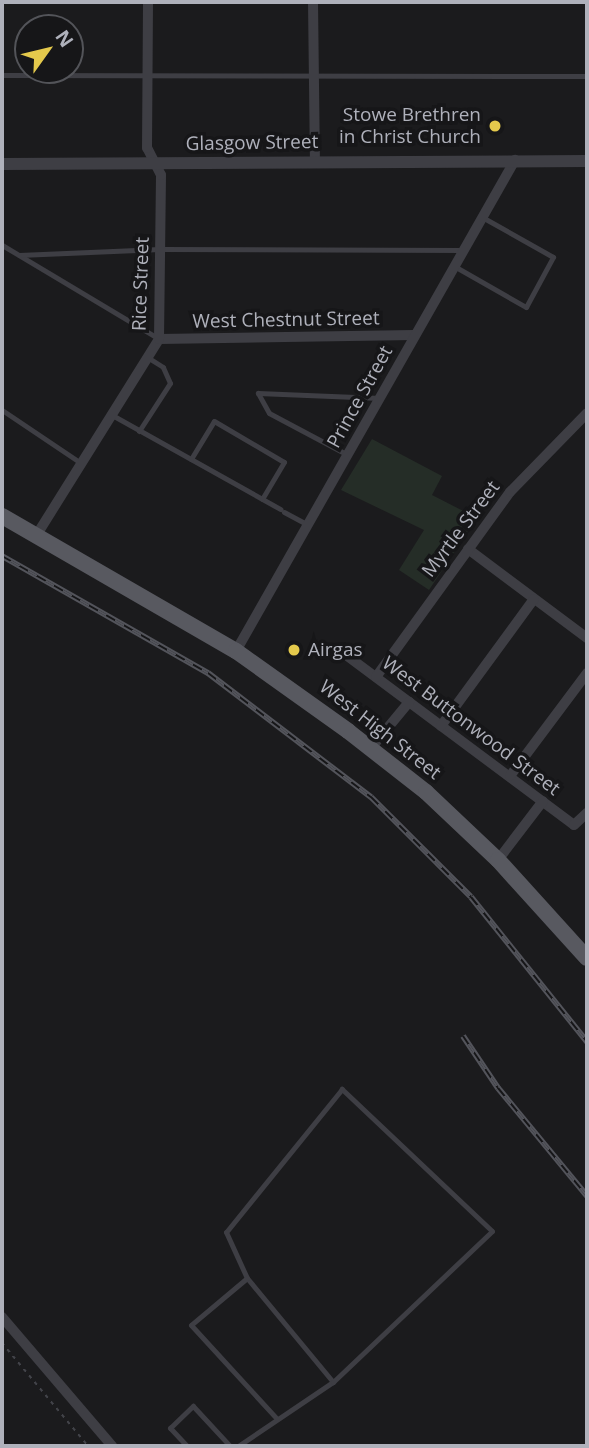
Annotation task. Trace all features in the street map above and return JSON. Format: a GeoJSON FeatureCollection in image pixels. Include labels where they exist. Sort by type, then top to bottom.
{"type":"FeatureCollection","features":[{"type":"Feature","properties":{"kind":"main road","name":"West High Street"},"geometry":{"type":"LineString","coordinates":[[2,516],[236,651],[371,748],[498,860],[587,958]]}},
{"type":"Feature","properties":{"kind":"street","name":"Rice Street"},"geometry":{"type":"LineString","coordinates":[[36,536],[159,339],[161,176],[147,148],[148,2]]}},
{"type":"Feature","properties":{"kind":"street"},"geometry":{"type":"LineString","coordinates":[[313,2],[316,160]]}},
{"type":"Feature","properties":{"kind":"street","name":"Glasgow Street"},"geometry":{"type":"LineString","coordinates":[[2,164],[316,160],[587,161]]}},
{"type":"Feature","properties":{"kind":"street","name":"Prince Street"},"geometry":{"type":"LineString","coordinates":[[236,651],[515,160]]}},
{"type":"Feature","properties":{"kind":"street","name":"West Chestnut Street"},"geometry":{"type":"LineString","coordinates":[[159,339],[414,335]]}},
{"type":"Feature","properties":{"kind":"street","name":"Myrtle Street"},"geometry":{"type":"LineString","coordinates":[[376,677],[510,492],[587,413]]}},
{"type":"Feature","properties":{"kind":"street"},"geometry":{"type":"LineString","coordinates":[[468,549],[587,638]]}},
{"type":"Feature","properties":{"kind":"street"},"geometry":{"type":"LineString","coordinates":[[442,726],[534,599]]}},
{"type":"Feature","properties":{"kind":"street","name":"West Buttonwood Street"},"geometry":{"type":"LineString","coordinates":[[346,655],[575,825],[587,813]]}},
{"type":"Feature","properties":{"kind":"street"},"geometry":{"type":"LineString","coordinates":[[510,776],[587,674]]}},
{"type":"Feature","properties":{"kind":"street"},"geometry":{"type":"LineString","coordinates":[[371,748],[408,702]]}},
{"type":"Feature","properties":{"kind":"street"},"geometry":{"type":"LineString","coordinates":[[498,860],[543,801]]}},
{"type":"Feature","properties":{"kind":"street"},"geometry":{"type":"LineString","coordinates":[[2,1317],[112,1446]]}},
{"type":"Feature","properties":{"kind":"lane"},"geometry":{"type":"LineString","coordinates":[[2,75],[587,76]]}},
{"type":"Feature","properties":{"kind":"lane"},"geometry":{"type":"LineString","coordinates":[[454,266],[526,307],[553,257],[482,217]]}},
{"type":"Feature","properties":{"kind":"lane"},"geometry":{"type":"LineString","coordinates":[[2,245],[159,339]]}},
{"type":"Feature","properties":{"kind":"lane"},"geometry":{"type":"LineString","coordinates":[[19,255],[160,248],[463,250]]}},
{"type":"Feature","properties":{"kind":"lane"},"geometry":{"type":"LineString","coordinates":[[139,430],[170,383],[163,367],[148,357]]}},
{"type":"Feature","properties":{"kind":"lane"},"geometry":{"type":"LineString","coordinates":[[348,454],[269,413],[258,393],[380,398]]}},
{"type":"Feature","properties":{"kind":"lane"},"geometry":{"type":"LineString","coordinates":[[2,410],[81,463]]}},
{"type":"Feature","properties":{"kind":"lane"},"geometry":{"type":"LineString","coordinates":[[111,415],[308,525]]}},
{"type":"Feature","properties":{"kind":"lane"},"geometry":{"type":"LineString","coordinates":[[191,459],[214,421],[284,462],[262,499]]}},
{"type":"Feature","properties":{"kind":"lane"},"geometry":{"type":"LineString","coordinates":[[238,1446],[333,1382],[492,1231],[342,1089],[226,1231],[247,1278],[333,1382]]}},
{"type":"Feature","properties":{"kind":"lane"},"geometry":{"type":"LineString","coordinates":[[247,1278],[191,1325],[277,1419]]}},
{"type":"Feature","properties":{"kind":"lane"},"geometry":{"type":"LineString","coordinates":[[187,1446],[170,1428],[193,1406],[230,1446]]}},
{"type":"Feature","properties":{"kind":"path"},"geometry":{"type":"LineString","coordinates":[[2,1343],[88,1446]]}},
{"type":"Feature","properties":{"kind":"shaded area"},"geometry":{"type":"Polygon","coordinates":[[[372,439],[442,476],[432,495],[477,518],[429,590],[399,570],[424,530],[341,490],[372,439]]]}},
{"type":"Feature","properties":{"kind":"railway"},"geometry":{"type":"LineString","coordinates":[[2,556],[208,673],[371,797],[471,897],[587,1042]]}},
{"type":"Feature","properties":{"kind":"railway"},"geometry":{"type":"LineString","coordinates":[[463,1036],[498,1088],[587,1196]]}},
{"type":"Feature","properties":{"kind":"place","name":"Stowe Brethren in Christ Church"},"geometry":{"type":"Point","coordinates":[495,126]}},
{"type":"Feature","properties":{"kind":"place","name":"Airgas"},"geometry":{"type":"Point","coordinates":[294,650]}}]}
